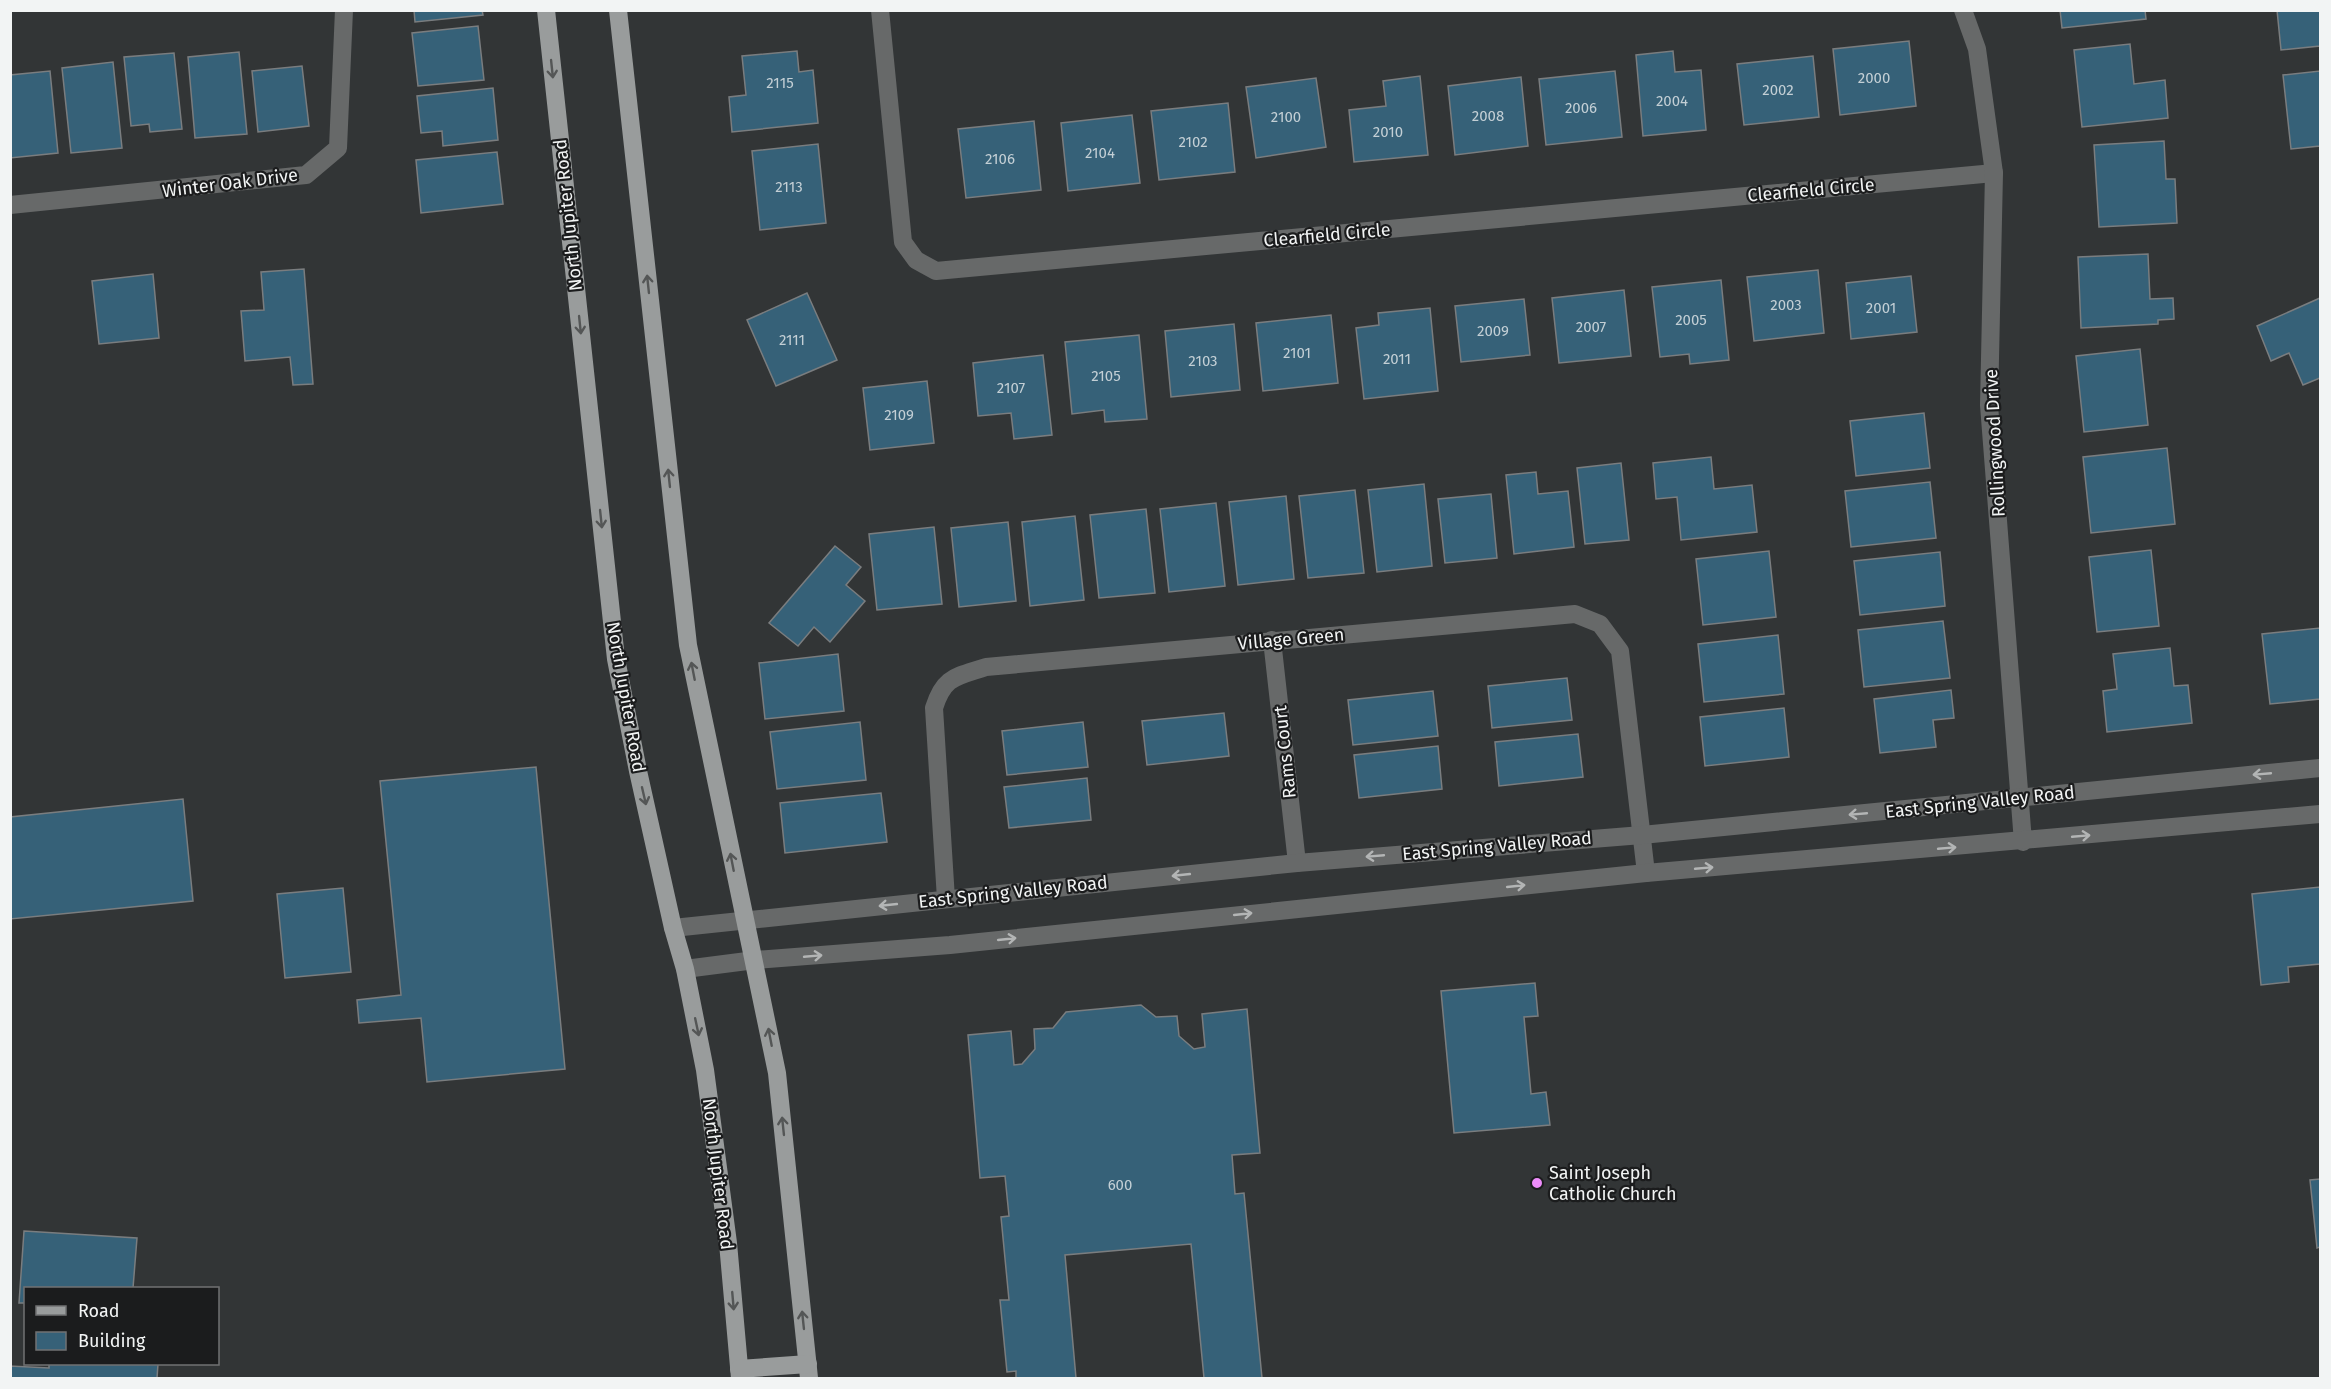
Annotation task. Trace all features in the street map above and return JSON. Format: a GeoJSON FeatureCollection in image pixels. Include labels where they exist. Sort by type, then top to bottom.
{"type":"FeatureCollection","features":[{"type":"Feature","properties":{"kind":"main road","name":"North Jupiter Road"},"geometry":{"type":"LineString","coordinates":[[546,10],[616,659],[673,928],[685,969],[705,1070],[728,1243],[740,1374]]}},
{"type":"Feature","properties":{"kind":"main road"},"geometry":{"type":"LineString","coordinates":[[618,10],[688,645],[777,1073],[808,1371],[740,1374]]}},
{"type":"Feature","properties":{"kind":"street","name":"Winter Oak Drive"},"geometry":{"type":"LineString","coordinates":[[10,206],[306,175],[338,148],[344,10]]}},
{"type":"Feature","properties":{"kind":"street","name":"Clearfield Circle"},"geometry":{"type":"LineString","coordinates":[[880,10],[903,242],[916,260],[936,271],[1995,173]]}},
{"type":"Feature","properties":{"kind":"street","name":"Rollingwood Drive"},"geometry":{"type":"LineString","coordinates":[[1963,10],[1977,49],[1995,173],[1989,405],[2023,842]]}},
{"type":"Feature","properties":{"kind":"street","name":"Village Green"},"geometry":{"type":"LineString","coordinates":[[946,899],[934,708],[940,688],[956,677],[986,668],[1575,614],[1600,624],[1620,651],[1646,873]]}},
{"type":"Feature","properties":{"kind":"street","name":"Rams Court"},"geometry":{"type":"LineString","coordinates":[[1272,640],[1298,863]]}},
{"type":"Feature","properties":{"kind":"street","name":"East Spring Valley Road"},"geometry":{"type":"LineString","coordinates":[[673,928],[1298,863],[1642,835],[2320,768]]}},
{"type":"Feature","properties":{"kind":"street"},"geometry":{"type":"LineString","coordinates":[[685,969],[754,960],[950,945],[1646,873],[2023,842],[2320,814]]}},
{"type":"Feature","properties":{"kind":"building"},"geometry":{"type":"Polygon","coordinates":[[[414,10],[482,10],[483,15],[415,22],[414,10]]]}},
{"type":"Feature","properties":{"kind":"building"},"geometry":{"type":"Polygon","coordinates":[[[2060,10],[2145,10],[2146,19],[2062,28],[2060,10]]]}},
{"type":"Feature","properties":{"kind":"building"},"geometry":{"type":"Polygon","coordinates":[[[2277,10],[2320,10],[2320,46],[2281,50],[2277,10]]]}},
{"type":"Feature","properties":{"kind":"building"},"geometry":{"type":"Polygon","coordinates":[[[478,26],[484,80],[418,86],[412,33],[478,26]]]}},
{"type":"Feature","properties":{"kind":"building"},"geometry":{"type":"Polygon","coordinates":[[[1909,41],[1916,106],[1840,115],[1833,49],[1909,41]]]}},
{"type":"Feature","properties":{"kind":"building"},"geometry":{"type":"Polygon","coordinates":[[[2130,44],[2134,84],[2165,80],[2168,118],[2082,127],[2074,50],[2130,44]]]}},
{"type":"Feature","properties":{"kind":"building"},"geometry":{"type":"Polygon","coordinates":[[[797,51],[799,72],[813,70],[818,123],[732,132],[729,97],[746,95],[742,56],[797,51]]]}},
{"type":"Feature","properties":{"kind":"building"},"geometry":{"type":"Polygon","coordinates":[[[1673,51],[1675,72],[1701,70],[1706,130],[1643,136],[1636,55],[1673,51]]]}},
{"type":"Feature","properties":{"kind":"building"},"geometry":{"type":"Polygon","coordinates":[[[239,52],[247,134],[195,138],[188,57],[239,52]]]}},
{"type":"Feature","properties":{"kind":"building"},"geometry":{"type":"Polygon","coordinates":[[[174,53],[182,129],[150,132],[149,124],[131,126],[124,57],[174,53]]]}},
{"type":"Feature","properties":{"kind":"building"},"geometry":{"type":"Polygon","coordinates":[[[1813,56],[1819,117],[1744,125],[1737,64],[1813,56]]]}},
{"type":"Feature","properties":{"kind":"building"},"geometry":{"type":"Polygon","coordinates":[[[113,62],[122,148],[71,153],[62,68],[113,62]]]}},
{"type":"Feature","properties":{"kind":"building"},"geometry":{"type":"Polygon","coordinates":[[[302,66],[309,126],[258,132],[252,71],[302,66]]]}},
{"type":"Feature","properties":{"kind":"building"},"geometry":{"type":"Polygon","coordinates":[[[50,71],[58,153],[10,158],[10,75],[50,71]]]}},
{"type":"Feature","properties":{"kind":"building"},"geometry":{"type":"Polygon","coordinates":[[[1615,71],[1622,137],[1546,145],[1539,79],[1615,71]]]}},
{"type":"Feature","properties":{"kind":"building"},"geometry":{"type":"Polygon","coordinates":[[[2320,71],[2320,146],[2291,149],[2283,75],[2320,71]]]}},
{"type":"Feature","properties":{"kind":"building"},"geometry":{"type":"Polygon","coordinates":[[[1420,76],[1428,155],[1354,162],[1349,110],[1386,106],[1383,81],[1420,76]]]}},
{"type":"Feature","properties":{"kind":"building"},"geometry":{"type":"Polygon","coordinates":[[[1521,77],[1528,146],[1455,155],[1448,86],[1521,77]]]}},
{"type":"Feature","properties":{"kind":"building"},"geometry":{"type":"Polygon","coordinates":[[[1316,78],[1326,147],[1256,158],[1246,87],[1316,78]]]}},
{"type":"Feature","properties":{"kind":"building"},"geometry":{"type":"Polygon","coordinates":[[[493,88],[498,140],[443,146],[442,131],[421,133],[417,96],[493,88]]]}},
{"type":"Feature","properties":{"kind":"building"},"geometry":{"type":"Polygon","coordinates":[[[1228,103],[1235,172],[1159,180],[1151,111],[1228,103]]]}},
{"type":"Feature","properties":{"kind":"building"},"geometry":{"type":"Polygon","coordinates":[[[1132,115],[1140,183],[1068,191],[1061,123],[1132,115]]]}},
{"type":"Feature","properties":{"kind":"building"},"geometry":{"type":"Polygon","coordinates":[[[1034,121],[1041,190],[966,198],[958,129],[1034,121]]]}},
{"type":"Feature","properties":{"kind":"building"},"geometry":{"type":"Polygon","coordinates":[[[2164,141],[2166,179],[2175,179],[2177,223],[2099,227],[2094,145],[2164,141]]]}},
{"type":"Feature","properties":{"kind":"building"},"geometry":{"type":"Polygon","coordinates":[[[818,144],[826,223],[760,230],[752,151],[818,144]]]}},
{"type":"Feature","properties":{"kind":"building"},"geometry":{"type":"Polygon","coordinates":[[[497,152],[503,204],[421,213],[416,160],[497,152]]]}},
{"type":"Feature","properties":{"kind":"building"},"geometry":{"type":"Polygon","coordinates":[[[2148,254],[2150,299],[2173,298],[2174,319],[2158,320],[2158,324],[2081,328],[2078,257],[2148,254]]]}},
{"type":"Feature","properties":{"kind":"building"},"geometry":{"type":"Polygon","coordinates":[[[304,269],[313,384],[293,385],[290,357],[245,361],[241,311],[264,310],[261,272],[304,269]]]}},
{"type":"Feature","properties":{"kind":"building"},"geometry":{"type":"Polygon","coordinates":[[[1818,270],[1824,333],[1754,341],[1747,277],[1818,270]]]}},
{"type":"Feature","properties":{"kind":"building"},"geometry":{"type":"Polygon","coordinates":[[[153,274],[159,338],[99,344],[92,281],[153,274]]]}},
{"type":"Feature","properties":{"kind":"building"},"geometry":{"type":"Polygon","coordinates":[[[1911,276],[1917,332],[1851,339],[1846,283],[1911,276]]]}},
{"type":"Feature","properties":{"kind":"building"},"geometry":{"type":"Polygon","coordinates":[[[1721,280],[1729,360],[1690,364],[1689,354],[1660,357],[1652,287],[1721,280]]]}},
{"type":"Feature","properties":{"kind":"building"},"geometry":{"type":"Polygon","coordinates":[[[1624,290],[1631,356],[1559,363],[1552,298],[1624,290]]]}},
{"type":"Feature","properties":{"kind":"building"},"geometry":{"type":"Polygon","coordinates":[[[807,293],[837,360],[776,386],[747,320],[807,293]]]}},
{"type":"Feature","properties":{"kind":"building"},"geometry":{"type":"Polygon","coordinates":[[[2320,298],[2320,378],[2303,385],[2289,353],[2271,361],[2257,326],[2320,298]]]}},
{"type":"Feature","properties":{"kind":"building"},"geometry":{"type":"Polygon","coordinates":[[[1524,299],[1530,355],[1461,362],[1455,306],[1524,299]]]}},
{"type":"Feature","properties":{"kind":"building"},"geometry":{"type":"Polygon","coordinates":[[[1430,308],[1438,391],[1364,399],[1356,328],[1379,325],[1378,313],[1430,308]]]}},
{"type":"Feature","properties":{"kind":"building"},"geometry":{"type":"Polygon","coordinates":[[[1331,315],[1338,383],[1263,391],[1256,323],[1331,315]]]}},
{"type":"Feature","properties":{"kind":"building"},"geometry":{"type":"Polygon","coordinates":[[[1234,324],[1240,390],[1171,397],[1165,331],[1234,324]]]}},
{"type":"Feature","properties":{"kind":"building"},"geometry":{"type":"Polygon","coordinates":[[[1139,335],[1147,419],[1105,422],[1104,410],[1072,414],[1065,342],[1139,335]]]}},
{"type":"Feature","properties":{"kind":"building"},"geometry":{"type":"Polygon","coordinates":[[[2140,349],[2148,425],[2084,432],[2076,356],[2140,349]]]}},
{"type":"Feature","properties":{"kind":"building"},"geometry":{"type":"Polygon","coordinates":[[[1043,355],[1052,435],[1014,439],[1011,413],[978,416],[973,363],[1043,355]]]}},
{"type":"Feature","properties":{"kind":"building"},"geometry":{"type":"Polygon","coordinates":[[[927,381],[934,443],[870,450],[863,388],[927,381]]]}},
{"type":"Feature","properties":{"kind":"building"},"geometry":{"type":"Polygon","coordinates":[[[1924,413],[1930,468],[1856,476],[1850,421],[1924,413]]]}},
{"type":"Feature","properties":{"kind":"building"},"geometry":{"type":"Polygon","coordinates":[[[2167,448],[2175,524],[2091,533],[2083,457],[2167,448]]]}},
{"type":"Feature","properties":{"kind":"building"},"geometry":{"type":"Polygon","coordinates":[[[1711,457],[1714,489],[1752,485],[1757,532],[1681,540],[1677,497],[1656,499],[1653,463],[1711,457]]]}},
{"type":"Feature","properties":{"kind":"building"},"geometry":{"type":"Polygon","coordinates":[[[1621,463],[1629,540],[1585,544],[1577,468],[1621,463]]]}},
{"type":"Feature","properties":{"kind":"building"},"geometry":{"type":"Polygon","coordinates":[[[1536,472],[1538,494],[1568,491],[1574,547],[1514,554],[1506,475],[1536,472]]]}},
{"type":"Feature","properties":{"kind":"building"},"geometry":{"type":"Polygon","coordinates":[[[1930,482],[1936,538],[1851,547],[1845,491],[1930,482]]]}},
{"type":"Feature","properties":{"kind":"building"},"geometry":{"type":"Polygon","coordinates":[[[1424,484],[1432,566],[1377,572],[1368,490],[1424,484]]]}},
{"type":"Feature","properties":{"kind":"building"},"geometry":{"type":"Polygon","coordinates":[[[1355,490],[1364,573],[1308,578],[1299,496],[1355,490]]]}},
{"type":"Feature","properties":{"kind":"building"},"geometry":{"type":"Polygon","coordinates":[[[1491,494],[1497,558],[1445,563],[1438,499],[1491,494]]]}},
{"type":"Feature","properties":{"kind":"building"},"geometry":{"type":"Polygon","coordinates":[[[1286,496],[1294,579],[1238,585],[1229,502],[1286,496]]]}},
{"type":"Feature","properties":{"kind":"building"},"geometry":{"type":"Polygon","coordinates":[[[1216,503],[1225,586],[1169,592],[1160,509],[1216,503]]]}},
{"type":"Feature","properties":{"kind":"building"},"geometry":{"type":"Polygon","coordinates":[[[1146,509],[1155,593],[1099,598],[1090,515],[1146,509]]]}},
{"type":"Feature","properties":{"kind":"building"},"geometry":{"type":"Polygon","coordinates":[[[1075,516],[1084,600],[1030,606],[1022,522],[1075,516]]]}},
{"type":"Feature","properties":{"kind":"building"},"geometry":{"type":"Polygon","coordinates":[[[1008,522],[1016,601],[959,607],[951,528],[1008,522]]]}},
{"type":"Feature","properties":{"kind":"building"},"geometry":{"type":"Polygon","coordinates":[[[934,527],[942,604],[877,610],[869,534],[934,527]]]}},
{"type":"Feature","properties":{"kind":"building"},"geometry":{"type":"Polygon","coordinates":[[[835,546],[861,567],[846,585],[865,601],[830,642],[814,627],[798,646],[769,623],[835,546]]]}},
{"type":"Feature","properties":{"kind":"building"},"geometry":{"type":"Polygon","coordinates":[[[2151,550],[2159,626],[2097,632],[2089,557],[2151,550]]]}},
{"type":"Feature","properties":{"kind":"building"},"geometry":{"type":"Polygon","coordinates":[[[1769,551],[1776,617],[1703,625],[1696,559],[1769,551]]]}},
{"type":"Feature","properties":{"kind":"building"},"geometry":{"type":"Polygon","coordinates":[[[1940,552],[1945,606],[1860,615],[1854,561],[1940,552]]]}},
{"type":"Feature","properties":{"kind":"building"},"geometry":{"type":"Polygon","coordinates":[[[1943,621],[1950,678],[1864,687],[1858,630],[1943,621]]]}},
{"type":"Feature","properties":{"kind":"building"},"geometry":{"type":"Polygon","coordinates":[[[2320,628],[2320,699],[2270,704],[2262,634],[2320,628]]]}},
{"type":"Feature","properties":{"kind":"building"},"geometry":{"type":"Polygon","coordinates":[[[1778,635],[1784,694],[1704,702],[1698,644],[1778,635]]]}},
{"type":"Feature","properties":{"kind":"building"},"geometry":{"type":"Polygon","coordinates":[[[2170,648],[2174,686],[2188,685],[2192,723],[2107,732],[2103,691],[2117,689],[2113,654],[2170,648]]]}},
{"type":"Feature","properties":{"kind":"building"},"geometry":{"type":"Polygon","coordinates":[[[838,654],[844,711],[765,719],[759,663],[838,654]]]}},
{"type":"Feature","properties":{"kind":"building"},"geometry":{"type":"Polygon","coordinates":[[[1567,678],[1572,720],[1492,728],[1488,686],[1567,678]]]}},
{"type":"Feature","properties":{"kind":"building"},"geometry":{"type":"Polygon","coordinates":[[[1951,690],[1954,718],[1933,720],[1936,747],[1880,753],[1874,699],[1951,690]]]}},
{"type":"Feature","properties":{"kind":"building"},"geometry":{"type":"Polygon","coordinates":[[[1433,691],[1438,736],[1353,745],[1348,700],[1433,691]]]}},
{"type":"Feature","properties":{"kind":"building"},"geometry":{"type":"Polygon","coordinates":[[[1784,708],[1789,757],[1705,766],[1700,717],[1784,708]]]}},
{"type":"Feature","properties":{"kind":"building"},"geometry":{"type":"Polygon","coordinates":[[[1224,713],[1229,756],[1147,765],[1142,721],[1224,713]]]}},
{"type":"Feature","properties":{"kind":"building"},"geometry":{"type":"Polygon","coordinates":[[[860,722],[866,780],[777,789],[770,732],[860,722]]]}},
{"type":"Feature","properties":{"kind":"building"},"geometry":{"type":"Polygon","coordinates":[[[1083,722],[1088,767],[1007,775],[1002,731],[1083,722]]]}},
{"type":"Feature","properties":{"kind":"building"},"geometry":{"type":"Polygon","coordinates":[[[1578,734],[1583,777],[1499,786],[1495,742],[1578,734]]]}},
{"type":"Feature","properties":{"kind":"building"},"geometry":{"type":"Polygon","coordinates":[[[1438,746],[1442,789],[1359,798],[1354,755],[1438,746]]]}},
{"type":"Feature","properties":{"kind":"building"},"geometry":{"type":"Polygon","coordinates":[[[536,767],[565,1069],[427,1082],[421,1018],[359,1023],[357,1000],[401,995],[380,781],[536,767]]]}},
{"type":"Feature","properties":{"kind":"building"},"geometry":{"type":"Polygon","coordinates":[[[1087,778],[1091,820],[1009,828],[1004,787],[1087,778]]]}},
{"type":"Feature","properties":{"kind":"building"},"geometry":{"type":"Polygon","coordinates":[[[881,793],[887,842],[785,853],[780,803],[881,793]]]}},
{"type":"Feature","properties":{"kind":"building"},"geometry":{"type":"Polygon","coordinates":[[[183,799],[193,901],[10,919],[10,817],[183,799]]]}},
{"type":"Feature","properties":{"kind":"building"},"geometry":{"type":"Polygon","coordinates":[[[2320,887],[2320,964],[2288,967],[2289,982],[2261,985],[2252,894],[2320,887]]]}},
{"type":"Feature","properties":{"kind":"building"},"geometry":{"type":"Polygon","coordinates":[[[343,888],[351,972],[285,978],[277,894],[343,888]]]}},
{"type":"Feature","properties":{"kind":"building"},"geometry":{"type":"Polygon","coordinates":[[[1535,983],[1538,1016],[1524,1017],[1531,1094],[1546,1092],[1550,1125],[1454,1133],[1441,991],[1535,983]]]}},
{"type":"Feature","properties":{"kind":"building"},"geometry":{"type":"Polygon","coordinates":[[[1141,1005],[1156,1017],[1177,1016],[1179,1036],[1194,1049],[1205,1047],[1202,1014],[1247,1009],[1260,1153],[1232,1155],[1235,1194],[1244,1193],[1262,1378],[1204,1378],[1191,1244],[1065,1255],[1076,1378],[1016,1378],[1016,1371],[1007,1372],[1000,1300],[1009,1300],[1001,1217],[1009,1216],[1005,1176],[980,1178],[968,1035],[1011,1031],[1014,1065],[1022,1064],[1035,1049],[1034,1029],[1053,1028],[1066,1012],[1141,1005]]]}},
{"type":"Feature","properties":{"kind":"building"},"geometry":{"type":"Polygon","coordinates":[[[2320,1179],[2320,1247],[2317,1248],[2310,1180],[2320,1179]]]}},
{"type":"Feature","properties":{"kind":"building"},"geometry":{"type":"Polygon","coordinates":[[[24,1231],[137,1238],[133,1287],[24,1287],[24,1303],[19,1303],[24,1231]]]}},
{"type":"Feature","properties":{"kind":"building"},"geometry":{"type":"Polygon","coordinates":[[[49,1365],[158,1365],[157,1378],[10,1378],[10,1366],[49,1368],[49,1365]]]}},
{"type":"Feature","properties":{"kind":"place","name":"Saint Joseph Catholic Church"},"geometry":{"type":"Point","coordinates":[1537,1183]}}]}
